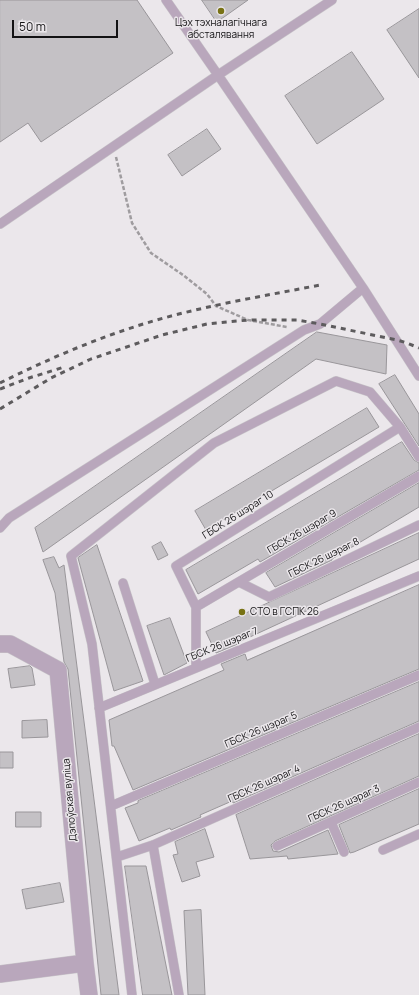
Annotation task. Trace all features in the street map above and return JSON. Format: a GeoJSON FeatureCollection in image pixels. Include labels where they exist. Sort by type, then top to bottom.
{"type":"FeatureCollection","features":[{"type":"Feature","properties":{"kind":"street","name":"Дэпоўская вуліца"},"geometry":{"type":"LineString","coordinates":[[0,644],[10,644],[58,670],[89,995]]}},
{"type":"Feature","properties":{"kind":"street"},"geometry":{"type":"LineString","coordinates":[[0,974],[85,963]]}},
{"type":"Feature","properties":{"kind":"lane"},"geometry":{"type":"LineString","coordinates":[[166,0],[363,288],[419,376]]}},
{"type":"Feature","properties":{"kind":"lane"},"geometry":{"type":"LineString","coordinates":[[0,224],[218,75],[332,0]]}},
{"type":"Feature","properties":{"kind":"lane"},"geometry":{"type":"LineString","coordinates":[[0,528],[9,518],[304,330],[320,324],[363,288]]}},
{"type":"Feature","properties":{"kind":"lane"},"geometry":{"type":"LineString","coordinates":[[132,995],[92,644],[71,556],[214,443],[336,381],[370,392],[400,427],[419,457]]}},
{"type":"Feature","properties":{"kind":"lane","name":"ГБСК 26 шэраг 10"},"geometry":{"type":"LineString","coordinates":[[196,667],[196,607],[176,566],[400,427]]}},
{"type":"Feature","properties":{"kind":"lane","name":"ГБСК 26 шэраг 9"},"geometry":{"type":"LineString","coordinates":[[196,607],[419,476]]}},
{"type":"Feature","properties":{"kind":"lane","name":"ГБСК 26 шэраг 8"},"geometry":{"type":"LineString","coordinates":[[239,582],[269,597],[419,525]]}},
{"type":"Feature","properties":{"kind":"lane","name":"ГБСК 26 шэраг 7"},"geometry":{"type":"LineString","coordinates":[[100,708],[419,576]]}},
{"type":"Feature","properties":{"kind":"lane"},"geometry":{"type":"LineString","coordinates":[[123,582],[155,684]]}},
{"type":"Feature","properties":{"kind":"lane","name":"ГБСК 26 шэраг 5"},"geometry":{"type":"LineString","coordinates":[[111,806],[419,675]]}},
{"type":"Feature","properties":{"kind":"lane","name":"ГБСК 26 шэраг 4"},"geometry":{"type":"LineString","coordinates":[[117,858],[153,845],[419,727]]}},
{"type":"Feature","properties":{"kind":"lane","name":"ГБСК 26 шэраг 3"},"geometry":{"type":"LineString","coordinates":[[277,846],[419,782]]}},
{"type":"Feature","properties":{"kind":"lane"},"geometry":{"type":"LineString","coordinates":[[331,822],[344,852]]}},
{"type":"Feature","properties":{"kind":"lane"},"geometry":{"type":"LineString","coordinates":[[383,850],[419,834]]}},
{"type":"Feature","properties":{"kind":"lane"},"geometry":{"type":"LineString","coordinates":[[153,845],[179,995]]}},
{"type":"Feature","properties":{"kind":"path"},"geometry":{"type":"LineString","coordinates":[[113,147],[132,224],[150,253],[183,275],[206,294],[216,306],[248,320],[304,330]]}},
{"type":"Feature","properties":{"kind":"building"},"geometry":{"type":"Polygon","coordinates":[[[0,0],[137,0],[173,53],[41,142],[28,123],[0,142],[0,0]]]}},
{"type":"Feature","properties":{"kind":"building","name":"Цэх тэхналагічнага абсталявання"},"geometry":{"type":"Polygon","coordinates":[[[202,0],[248,0],[217,22],[202,0]]]}},
{"type":"Feature","properties":{"kind":"building"},"geometry":{"type":"Polygon","coordinates":[[[419,9],[419,78],[387,30],[419,9]]]}},
{"type":"Feature","properties":{"kind":"building"},"geometry":{"type":"Polygon","coordinates":[[[352,52],[384,99],[317,144],[285,96],[352,52]]]}},
{"type":"Feature","properties":{"kind":"building"},"geometry":{"type":"Polygon","coordinates":[[[207,129],[221,149],[182,176],[168,155],[207,129]]]}},
{"type":"Feature","properties":{"kind":"building"},"geometry":{"type":"Polygon","coordinates":[[[317,332],[387,345],[386,374],[316,359],[43,552],[35,528],[317,332]]]}},
{"type":"Feature","properties":{"kind":"building"},"geometry":{"type":"Polygon","coordinates":[[[395,375],[419,414],[419,446],[379,384],[395,375]]]}},
{"type":"Feature","properties":{"kind":"building"},"geometry":{"type":"Polygon","coordinates":[[[367,408],[379,427],[206,530],[195,511],[367,408]]]}},
{"type":"Feature","properties":{"kind":"building"},"geometry":{"type":"Polygon","coordinates":[[[402,442],[414,460],[419,463],[419,470],[260,562],[258,559],[198,594],[186,570],[402,442]]]}},
{"type":"Feature","properties":{"kind":"building"},"geometry":{"type":"Polygon","coordinates":[[[419,483],[419,507],[332,560],[275,587],[266,573],[419,483]]]}},
{"type":"Feature","properties":{"kind":"building"},"geometry":{"type":"Polygon","coordinates":[[[419,533],[419,559],[216,653],[206,632],[419,533]]]}},
{"type":"Feature","properties":{"kind":"building"},"geometry":{"type":"Polygon","coordinates":[[[161,542],[168,555],[158,560],[152,547],[161,542]]]}},
{"type":"Feature","properties":{"kind":"building"},"geometry":{"type":"Polygon","coordinates":[[[97,545],[143,681],[114,691],[78,558],[97,545]]]}},
{"type":"Feature","properties":{"kind":"building"},"geometry":{"type":"Polygon","coordinates":[[[54,557],[59,568],[64,565],[119,995],[101,995],[68,669],[64,662],[55,593],[43,560],[54,557]]]}},
{"type":"Feature","properties":{"kind":"building"},"geometry":{"type":"Polygon","coordinates":[[[419,585],[419,669],[133,790],[114,746],[112,746],[109,720],[224,670],[221,664],[245,654],[247,660],[419,585]]]}},
{"type":"Feature","properties":{"kind":"building"},"geometry":{"type":"Polygon","coordinates":[[[170,618],[187,663],[164,675],[147,626],[170,618]]]}},
{"type":"Feature","properties":{"kind":"building"},"geometry":{"type":"Polygon","coordinates":[[[30,666],[32,668],[35,685],[11,688],[8,669],[30,666]]]}},
{"type":"Feature","properties":{"kind":"building"},"geometry":{"type":"Polygon","coordinates":[[[419,682],[419,721],[233,803],[232,801],[200,815],[201,817],[171,830],[170,828],[139,841],[125,808],[138,803],[138,801],[419,682]]]}},
{"type":"Feature","properties":{"kind":"building"},"geometry":{"type":"Polygon","coordinates":[[[47,720],[48,737],[22,738],[22,721],[47,720]]]}},
{"type":"Feature","properties":{"kind":"building"},"geometry":{"type":"Polygon","coordinates":[[[419,734],[419,776],[275,841],[271,845],[273,851],[279,852],[328,830],[338,854],[288,859],[287,856],[250,859],[236,815],[419,734]]]}},
{"type":"Feature","properties":{"kind":"building"},"geometry":{"type":"Polygon","coordinates":[[[0,752],[13,752],[13,768],[0,768],[0,752]]]}},
{"type":"Feature","properties":{"kind":"building"},"geometry":{"type":"Polygon","coordinates":[[[419,789],[419,824],[350,853],[339,825],[419,789]]]}},
{"type":"Feature","properties":{"kind":"building"},"geometry":{"type":"Polygon","coordinates":[[[16,812],[41,812],[41,827],[16,827],[16,812]]]}},
{"type":"Feature","properties":{"kind":"building"},"geometry":{"type":"Polygon","coordinates":[[[205,829],[214,857],[196,862],[200,876],[182,882],[173,855],[178,854],[175,842],[205,829]]]}},
{"type":"Feature","properties":{"kind":"building"},"geometry":{"type":"Polygon","coordinates":[[[125,866],[146,866],[172,995],[143,995],[125,866]]]}},
{"type":"Feature","properties":{"kind":"building"},"geometry":{"type":"Polygon","coordinates":[[[60,883],[64,902],[26,909],[22,890],[60,883]]]}},
{"type":"Feature","properties":{"kind":"building"},"geometry":{"type":"Polygon","coordinates":[[[201,910],[205,995],[188,995],[184,911],[201,910]]]}},
{"type":"Feature","properties":{"kind":"railway"},"geometry":{"type":"LineString","coordinates":[[0,383],[67,352],[102,338],[159,319],[251,298],[320,285]]}},
{"type":"Feature","properties":{"kind":"railway"},"geometry":{"type":"LineString","coordinates":[[0,409],[51,378],[91,359],[162,335],[207,324],[248,320],[297,320],[397,340],[419,348]]}},
{"type":"Feature","properties":{"kind":"railway"},"geometry":{"type":"LineString","coordinates":[[0,389],[64,367]]}},
{"type":"Feature","properties":{"kind":"place","name":"Цэх тэхналагічнага абсталявання"},"geometry":{"type":"Point","coordinates":[221,11]}},
{"type":"Feature","properties":{"kind":"place","name":"СТО в ГСПК 26"},"geometry":{"type":"Point","coordinates":[242,612]}}]}
